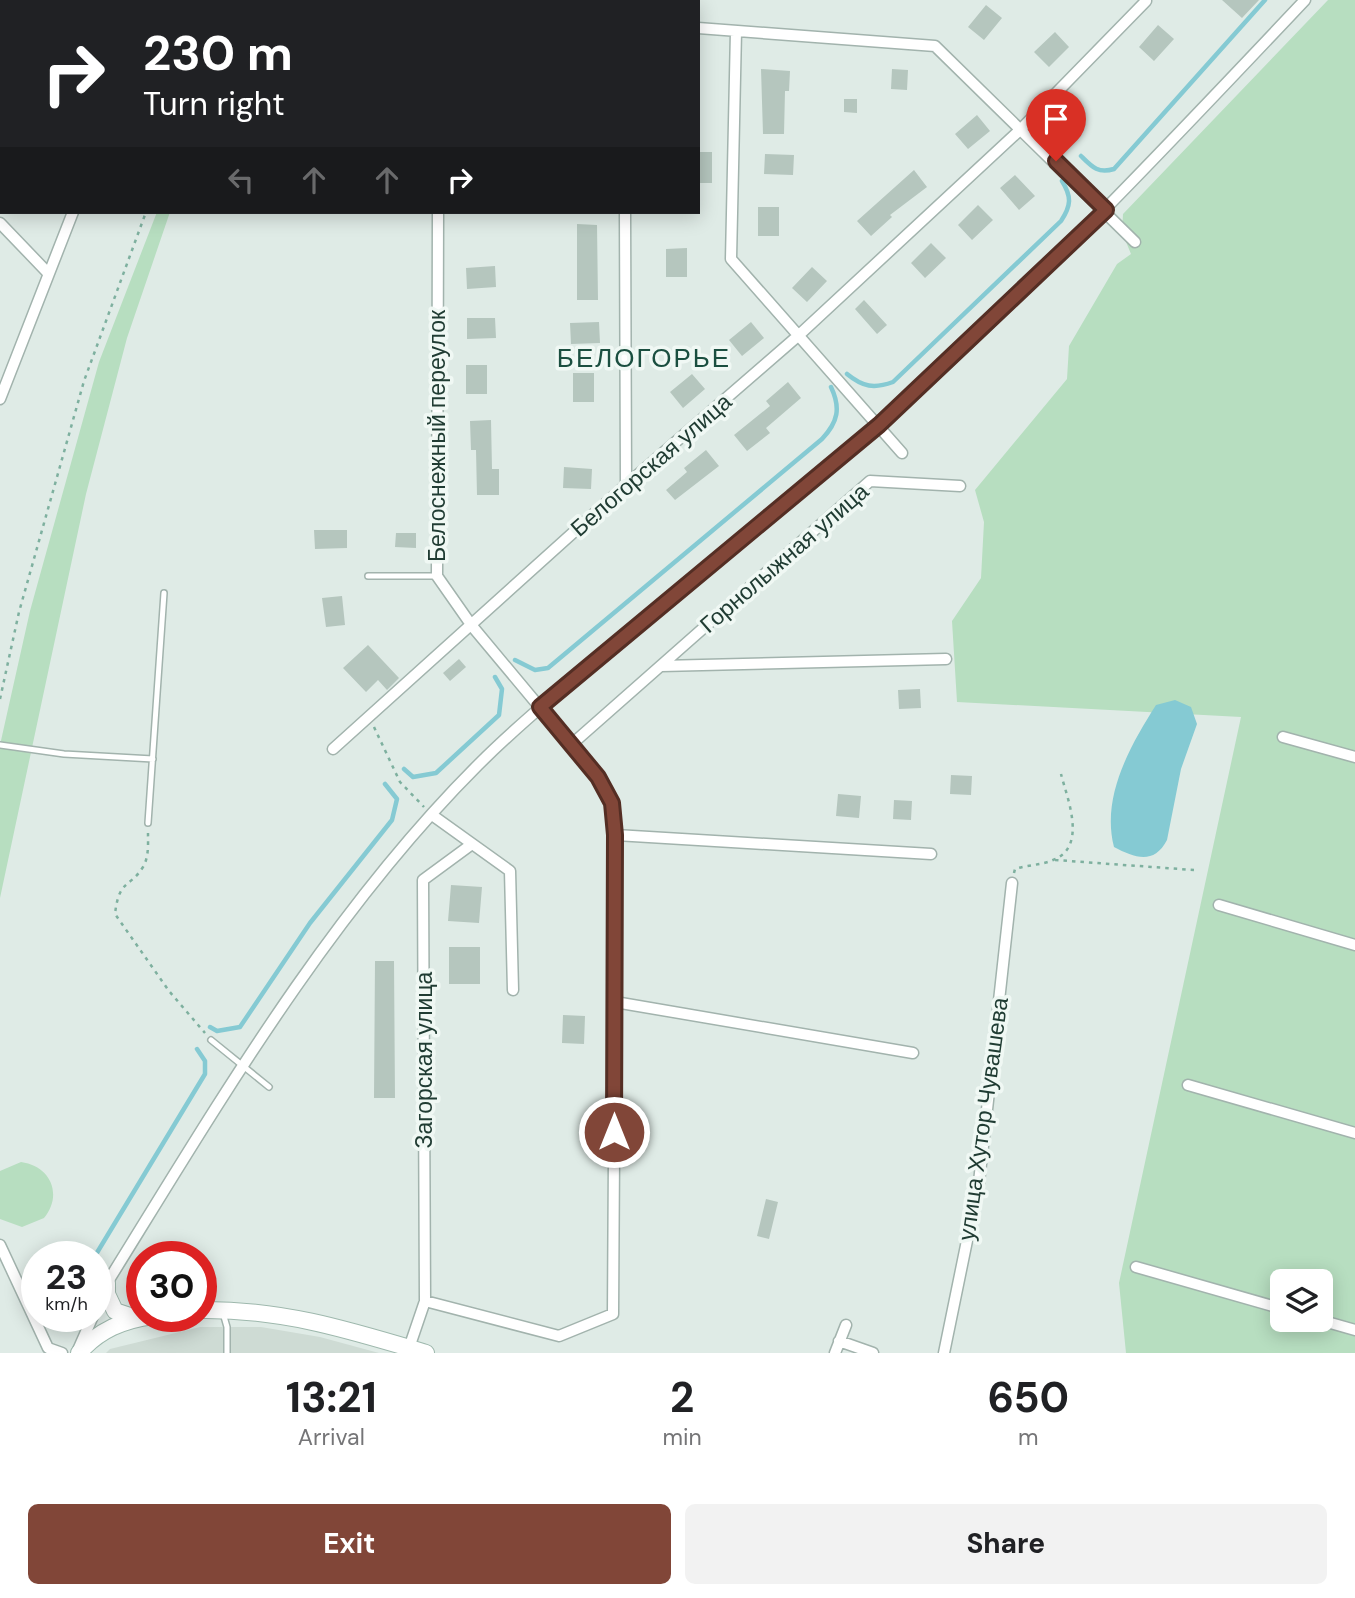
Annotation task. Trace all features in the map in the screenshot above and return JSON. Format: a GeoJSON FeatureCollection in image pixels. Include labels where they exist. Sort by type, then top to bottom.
{"type":"FeatureCollection","features":[{"type":"Feature","properties":{"kind":"street"},"geometry":{"type":"LineString","coordinates":[[112,1275],[241,1066],[323,948],[432,815],[478,764],[540,707],[879,425],[1106,210],[1305,0]]}},
{"type":"Feature","properties":{"kind":"street","name":"Белогорская улица"},"geometry":{"type":"LineString","coordinates":[[332,749],[626,485],[799,335],[1022,128],[1146,1]]}},
{"type":"Feature","properties":{"kind":"street"},"geometry":{"type":"LineString","coordinates":[[700,28],[935,46],[1106,210],[1135,242]]}},
{"type":"Feature","properties":{"kind":"street"},"geometry":{"type":"LineString","coordinates":[[736,31],[731,259],[902,453]]}},
{"type":"Feature","properties":{"kind":"street"},"geometry":{"type":"LineString","coordinates":[[0,399],[47,272],[72,214]]}},
{"type":"Feature","properties":{"kind":"street","name":"Белоснежный переулок"},"geometry":{"type":"LineString","coordinates":[[438,214],[437,576],[472,626],[540,707]]}},
{"type":"Feature","properties":{"kind":"street"},"geometry":{"type":"LineString","coordinates":[[625,214],[626,485]]}},
{"type":"Feature","properties":{"kind":"street"},"geometry":{"type":"LineString","coordinates":[[0,223],[47,272]]}},
{"type":"Feature","properties":{"kind":"street","name":"Горнолыжная улица"},"geometry":{"type":"LineString","coordinates":[[572,744],[870,481],[960,486]]}},
{"type":"Feature","properties":{"kind":"street","name":"Горнолыжная улица"},"geometry":{"type":"LineString","coordinates":[[661,666],[946,659]]}},
{"type":"Feature","properties":{"kind":"street"},"geometry":{"type":"LineString","coordinates":[[409,1348],[425,1301],[559,1336],[613,1314],[615,835],[612,803],[598,777],[540,707]]}},
{"type":"Feature","properties":{"kind":"street"},"geometry":{"type":"LineString","coordinates":[[1283,737],[1355,757]]}},
{"type":"Feature","properties":{"kind":"street"},"geometry":{"type":"LineString","coordinates":[[432,815],[510,871],[513,990]]}},
{"type":"Feature","properties":{"kind":"street"},"geometry":{"type":"LineString","coordinates":[[615,835],[931,854]]}},
{"type":"Feature","properties":{"kind":"street","name":"Загорская улица"},"geometry":{"type":"LineString","coordinates":[[425,1301],[423,880],[472,844]]}},
{"type":"Feature","properties":{"kind":"street","name":"улица Хутор Чувашева"},"geometry":{"type":"LineString","coordinates":[[944,1353],[979,1182],[1013,883]]}},
{"type":"Feature","properties":{"kind":"street"},"geometry":{"type":"LineString","coordinates":[[1219,905],[1355,944]]}},
{"type":"Feature","properties":{"kind":"street"},"geometry":{"type":"LineString","coordinates":[[615,1002],[913,1053]]}},
{"type":"Feature","properties":{"kind":"street"},"geometry":{"type":"LineString","coordinates":[[1188,1085],[1355,1133]]}},
{"type":"Feature","properties":{"kind":"street"},"geometry":{"type":"LineString","coordinates":[[0,1245],[48,1348],[62,1353]]}},
{"type":"Feature","properties":{"kind":"street"},"geometry":{"type":"LineString","coordinates":[[1136,1266],[1270,1305]]}},
{"type":"Feature","properties":{"kind":"street"},"geometry":{"type":"LineString","coordinates":[[112,1305],[115,1311],[126,1317]]}},
{"type":"Feature","properties":{"kind":"street"},"geometry":{"type":"LineString","coordinates":[[217,1310],[257,1310],[316,1321],[426,1353]]}},
{"type":"Feature","properties":{"kind":"street"},"geometry":{"type":"LineString","coordinates":[[78,1353],[88,1342],[116,1324],[126,1322]]}},
{"type":"Feature","properties":{"kind":"street"},"geometry":{"type":"LineString","coordinates":[[1333,1323],[1355,1329]]}},
{"type":"Feature","properties":{"kind":"street"},"geometry":{"type":"LineString","coordinates":[[835,1353],[846,1325]]}},
{"type":"Feature","properties":{"kind":"street"},"geometry":{"type":"LineString","coordinates":[[78,1353],[87,1332]]}},
{"type":"Feature","properties":{"kind":"street"},"geometry":{"type":"LineString","coordinates":[[839,1341],[873,1353]]}},
{"type":"Feature","properties":{"kind":"lane"},"geometry":{"type":"LineString","coordinates":[[368,576],[437,576]]}},
{"type":"Feature","properties":{"kind":"lane"},"geometry":{"type":"LineString","coordinates":[[148,823],[164,593]]}},
{"type":"Feature","properties":{"kind":"lane"},"geometry":{"type":"LineString","coordinates":[[0,745],[64,754],[153,759]]}},
{"type":"Feature","properties":{"kind":"lane"},"geometry":{"type":"LineString","coordinates":[[211,1040],[269,1087]]}},
{"type":"Feature","properties":{"kind":"lane"},"geometry":{"type":"LineString","coordinates":[[222,1310],[227,1327],[226,1353]]}},
{"type":"Feature","properties":{"kind":"path"},"geometry":{"type":"LineString","coordinates":[[0,699],[19,612],[84,381],[145,214]]}},
{"type":"Feature","properties":{"kind":"path"},"geometry":{"type":"LineString","coordinates":[[373,713],[375,732],[400,782],[432,815]]}},
{"type":"Feature","properties":{"kind":"path"},"geometry":{"type":"LineString","coordinates":[[1055,860],[1071,845],[1074,821],[1060,774]]}},
{"type":"Feature","properties":{"kind":"path"},"geometry":{"type":"LineString","coordinates":[[148,823],[148,856],[142,868],[128,880],[117,895],[115,914],[169,991],[211,1040]]}},
{"type":"Feature","properties":{"kind":"path"},"geometry":{"type":"LineString","coordinates":[[1013,883],[1015,869],[1055,860],[1194,870]]}},
{"type":"Feature","properties":{"kind":"shaded area"},"geometry":{"type":"Polygon","coordinates":[[[217,1327],[261,1327],[320,1337],[379,1353],[106,1353],[110,1349],[180,1332],[217,1332],[217,1327]]]}},
{"type":"Feature","properties":{"kind":"green space"},"geometry":{"type":"Polygon","coordinates":[[[1328,0],[1355,0],[1355,1353],[1126,1353],[1119,1283],[1241,717],[957,702],[952,621],[981,578],[984,522],[975,490],[1067,379],[1069,346],[1117,264],[1131,254],[1122,232],[1123,214],[1328,0]]]}},
{"type":"Feature","properties":{"kind":"green space"},"geometry":{"type":"Polygon","coordinates":[[[156,214],[169,214],[127,338],[86,494],[0,898],[0,745],[30,611],[99,362],[156,214]]]}},
{"type":"Feature","properties":{"kind":"green space"},"geometry":{"type":"Polygon","coordinates":[[[21,1162],[40,1169],[51,1183],[53,1191],[50,1209],[44,1218],[22,1227],[0,1219],[0,1171],[21,1162]]]}},
{"type":"Feature","properties":{"kind":"water"},"geometry":{"type":"Polygon","coordinates":[[[1175,700],[1191,707],[1197,724],[1181,769],[1167,840],[1162,848],[1150,856],[1129,854],[1114,847],[1111,828],[1111,809],[1120,773],[1156,705],[1175,700]]]}},
{"type":"Feature","properties":{"kind":"building"},"geometry":{"type":"Polygon","coordinates":[[[1222,0],[1259,0],[1242,18],[1222,0]]]}},
{"type":"Feature","properties":{"kind":"building"},"geometry":{"type":"Polygon","coordinates":[[[986,5],[1002,18],[984,40],[968,27],[986,5]]]}},
{"type":"Feature","properties":{"kind":"building"},"geometry":{"type":"Polygon","coordinates":[[[1158,25],[1174,39],[1154,61],[1139,47],[1158,25]]]}},
{"type":"Feature","properties":{"kind":"building"},"geometry":{"type":"Polygon","coordinates":[[[1055,32],[1069,47],[1049,67],[1034,52],[1055,32]]]}},
{"type":"Feature","properties":{"kind":"building"},"geometry":{"type":"Polygon","coordinates":[[[761,69],[790,71],[789,91],[785,91],[784,134],[763,134],[761,69]]]}},
{"type":"Feature","properties":{"kind":"building"},"geometry":{"type":"Polygon","coordinates":[[[892,69],[908,70],[907,90],[891,89],[892,69]]]}},
{"type":"Feature","properties":{"kind":"building"},"geometry":{"type":"Polygon","coordinates":[[[844,99],[857,99],[857,113],[844,112],[844,99]]]}},
{"type":"Feature","properties":{"kind":"building"},"geometry":{"type":"Polygon","coordinates":[[[977,115],[990,131],[968,149],[955,134],[977,115]]]}},
{"type":"Feature","properties":{"kind":"building"},"geometry":{"type":"Polygon","coordinates":[[[700,152],[712,152],[712,183],[700,183],[700,152]]]}},
{"type":"Feature","properties":{"kind":"building"},"geometry":{"type":"Polygon","coordinates":[[[765,154],[794,155],[793,175],[764,174],[765,154]]]}},
{"type":"Feature","properties":{"kind":"building"},"geometry":{"type":"Polygon","coordinates":[[[914,170],[927,187],[890,215],[892,217],[871,236],[857,221],[914,170]]]}},
{"type":"Feature","properties":{"kind":"building"},"geometry":{"type":"Polygon","coordinates":[[[1015,175],[1035,196],[1019,210],[1000,188],[1015,175]]]}},
{"type":"Feature","properties":{"kind":"building"},"geometry":{"type":"Polygon","coordinates":[[[978,205],[993,220],[972,240],[958,225],[978,205]]]}},
{"type":"Feature","properties":{"kind":"building"},"geometry":{"type":"Polygon","coordinates":[[[758,207],[779,207],[779,236],[758,236],[758,207]]]}},
{"type":"Feature","properties":{"kind":"building"},"geometry":{"type":"Polygon","coordinates":[[[577,224],[597,225],[598,300],[577,300],[577,224]]]}},
{"type":"Feature","properties":{"kind":"building"},"geometry":{"type":"Polygon","coordinates":[[[931,243],[946,258],[925,278],[911,263],[931,243]]]}},
{"type":"Feature","properties":{"kind":"building"},"geometry":{"type":"Polygon","coordinates":[[[687,248],[687,277],[666,277],[666,249],[687,248]]]}},
{"type":"Feature","properties":{"kind":"building"},"geometry":{"type":"Polygon","coordinates":[[[495,266],[496,287],[467,289],[466,268],[495,266]]]}},
{"type":"Feature","properties":{"kind":"building"},"geometry":{"type":"Polygon","coordinates":[[[812,267],[827,281],[807,302],[792,288],[812,267]]]}},
{"type":"Feature","properties":{"kind":"building"},"geometry":{"type":"Polygon","coordinates":[[[864,300],[887,325],[877,334],[855,309],[864,300]]]}},
{"type":"Feature","properties":{"kind":"building"},"geometry":{"type":"Polygon","coordinates":[[[467,318],[495,318],[496,338],[467,339],[467,318]]]}},
{"type":"Feature","properties":{"kind":"building"},"geometry":{"type":"Polygon","coordinates":[[[599,322],[600,343],[571,344],[570,323],[599,322]]]}},
{"type":"Feature","properties":{"kind":"building"},"geometry":{"type":"Polygon","coordinates":[[[751,322],[764,338],[742,356],[729,340],[751,322]]]}},
{"type":"Feature","properties":{"kind":"building"},"geometry":{"type":"Polygon","coordinates":[[[466,365],[487,365],[487,394],[466,394],[466,365]]]}},
{"type":"Feature","properties":{"kind":"building"},"geometry":{"type":"Polygon","coordinates":[[[573,373],[594,373],[594,402],[573,402],[573,373]]]}},
{"type":"Feature","properties":{"kind":"building"},"geometry":{"type":"Polygon","coordinates":[[[692,374],[705,389],[683,408],[670,392],[692,374]]]}},
{"type":"Feature","properties":{"kind":"building"},"geometry":{"type":"Polygon","coordinates":[[[788,382],[801,398],[766,428],[770,433],[747,451],[734,435],[770,406],[766,401],[788,382]]]}},
{"type":"Feature","properties":{"kind":"building"},"geometry":{"type":"Polygon","coordinates":[[[491,420],[492,469],[499,469],[499,495],[477,495],[476,450],[471,450],[470,421],[491,420]]]}},
{"type":"Feature","properties":{"kind":"building"},"geometry":{"type":"Polygon","coordinates":[[[706,450],[719,466],[675,500],[666,490],[687,472],[684,468],[706,450]]]}},
{"type":"Feature","properties":{"kind":"building"},"geometry":{"type":"Polygon","coordinates":[[[564,467],[592,469],[591,489],[563,488],[564,467]]]}},
{"type":"Feature","properties":{"kind":"building"},"geometry":{"type":"Polygon","coordinates":[[[314,530],[347,530],[347,548],[315,549],[314,530]]]}},
{"type":"Feature","properties":{"kind":"building"},"geometry":{"type":"Polygon","coordinates":[[[396,533],[416,533],[416,548],[395,547],[396,533]]]}},
{"type":"Feature","properties":{"kind":"building"},"geometry":{"type":"Polygon","coordinates":[[[342,596],[345,625],[326,627],[322,598],[342,596]]]}},
{"type":"Feature","properties":{"kind":"building"},"geometry":{"type":"Polygon","coordinates":[[[368,645],[399,678],[387,690],[378,680],[366,692],[343,668],[368,645]]]}},
{"type":"Feature","properties":{"kind":"building"},"geometry":{"type":"Polygon","coordinates":[[[459,659],[466,667],[450,681],[443,673],[459,659]]]}},
{"type":"Feature","properties":{"kind":"building"},"geometry":{"type":"Polygon","coordinates":[[[920,689],[921,708],[899,709],[898,690],[920,689]]]}},
{"type":"Feature","properties":{"kind":"building"},"geometry":{"type":"Polygon","coordinates":[[[951,775],[972,776],[971,795],[950,794],[951,775]]]}},
{"type":"Feature","properties":{"kind":"building"},"geometry":{"type":"Polygon","coordinates":[[[838,794],[861,796],[859,818],[836,816],[838,794]]]}},
{"type":"Feature","properties":{"kind":"building"},"geometry":{"type":"Polygon","coordinates":[[[894,800],[912,801],[911,820],[893,819],[894,800]]]}},
{"type":"Feature","properties":{"kind":"building"},"geometry":{"type":"Polygon","coordinates":[[[451,885],[482,887],[479,923],[448,921],[451,885]]]}},
{"type":"Feature","properties":{"kind":"building"},"geometry":{"type":"Polygon","coordinates":[[[449,947],[480,947],[480,984],[449,984],[449,947]]]}},
{"type":"Feature","properties":{"kind":"building"},"geometry":{"type":"Polygon","coordinates":[[[375,961],[394,961],[395,1098],[374,1098],[375,961]]]}},
{"type":"Feature","properties":{"kind":"building"},"geometry":{"type":"Polygon","coordinates":[[[563,1015],[585,1016],[584,1044],[562,1043],[563,1015]]]}},
{"type":"Feature","properties":{"kind":"building"},"geometry":{"type":"Polygon","coordinates":[[[766,1199],[778,1202],[769,1239],[757,1236],[766,1199]]]}},
{"type":"Feature","properties":{"kind":"waterway"},"geometry":{"type":"LineString","coordinates":[[1081,156],[1096,168],[1104,171],[1114,169],[1265,0]]}},
{"type":"Feature","properties":{"kind":"waterway"},"geometry":{"type":"LineString","coordinates":[[847,374],[869,386],[893,382],[1061,221],[1069,201],[1062,181]]}},
{"type":"Feature","properties":{"kind":"waterway"},"geometry":{"type":"LineString","coordinates":[[515,660],[535,670],[548,668],[822,439],[835,421],[837,408],[831,387]]}},
{"type":"Feature","properties":{"kind":"waterway"},"geometry":{"type":"LineString","coordinates":[[404,769],[413,777],[436,773],[499,715],[502,689],[495,677]]}},
{"type":"Feature","properties":{"kind":"waterway"},"geometry":{"type":"LineString","coordinates":[[210,1027],[217,1031],[240,1027],[310,923],[392,820],[397,799],[385,784]]}},
{"type":"Feature","properties":{"kind":"waterway"},"geometry":{"type":"LineString","coordinates":[[104,1241],[205,1074],[205,1061],[197,1049]]}},
{"type":"Feature","properties":{"kind":"district","name":"БЕЛОГОРЬЕ"},"geometry":{"type":"Point","coordinates":[644,358]}},
{"type":"Feature","properties":{"kind":"route"},"geometry":{"type":"LineString","coordinates":[[614,1132],[615,835],[612,803],[598,777],[540,707],[879,425],[1106,210],[1056,161]]}}]}
